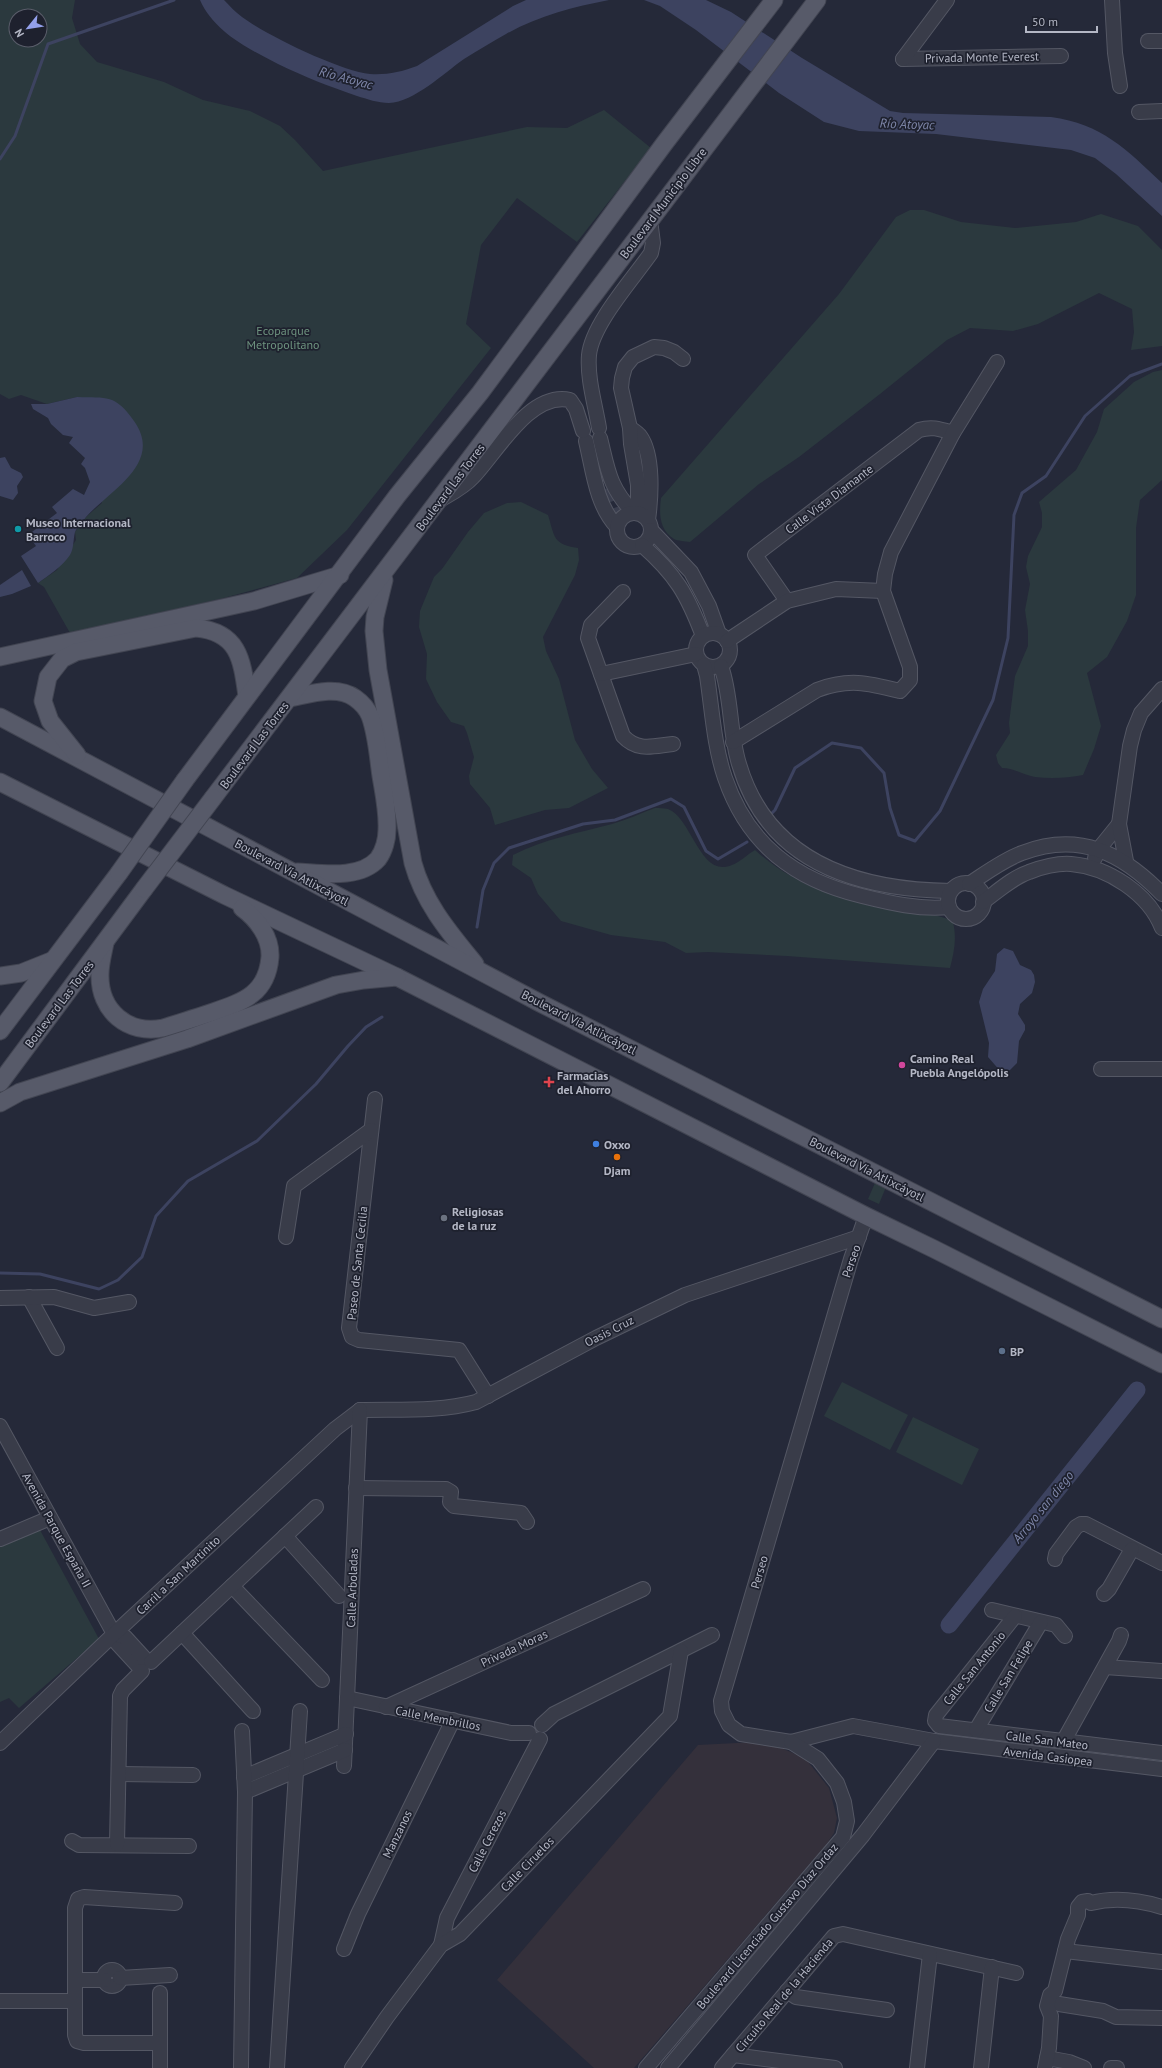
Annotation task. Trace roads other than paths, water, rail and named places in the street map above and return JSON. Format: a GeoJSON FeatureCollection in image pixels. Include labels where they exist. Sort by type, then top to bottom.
{"type":"FeatureCollection","features":[{"type":"Feature","properties":{"kind":"main road","name":"Boulevard Municipio Libre"},"geometry":{"type":"LineString","coordinates":[[509,408],[817,0]]}},
{"type":"Feature","properties":{"kind":"main road"},"geometry":{"type":"LineString","coordinates":[[0,1031],[118,873],[246,696],[340,575],[397,496],[480,393],[664,144],[769,6]]}},
{"type":"Feature","properties":{"kind":"main road","name":"Boulevard Las Torres"},"geometry":{"type":"LineString","coordinates":[[0,1083],[144,889],[509,408]]}},
{"type":"Feature","properties":{"kind":"main road"},"geometry":{"type":"LineString","coordinates":[[387,570],[378,603],[374,632],[378,670],[413,863],[418,884],[436,915],[480,970]]}},
{"type":"Feature","properties":{"kind":"main road"},"geometry":{"type":"LineString","coordinates":[[0,657],[254,601],[340,575]]}},
{"type":"Feature","properties":{"kind":"main road"},"geometry":{"type":"LineString","coordinates":[[82,762],[50,721],[43,701],[48,677],[62,660],[76,652],[196,628],[210,629],[223,635],[236,650],[244,675],[246,696]]}},
{"type":"Feature","properties":{"kind":"main road"},"geometry":{"type":"LineString","coordinates":[[290,698],[320,692],[342,692],[354,697],[364,704],[374,727],[387,820],[387,832],[383,850],[379,858],[364,868],[341,873],[293,872]]}},
{"type":"Feature","properties":{"kind":"main road","name":"Boulevard Vía Atlixcáyotl"},"geometry":{"type":"LineString","coordinates":[[0,718],[540,1003],[1162,1318]]}},
{"type":"Feature","properties":{"kind":"main road"},"geometry":{"type":"LineString","coordinates":[[4,786],[224,895],[398,977],[866,1216],[1162,1364]]}},
{"type":"Feature","properties":{"kind":"main road"},"geometry":{"type":"LineString","coordinates":[[105,943],[100,973],[103,992],[114,1013],[132,1028],[152,1031],[236,1004],[256,992],[267,976],[270,955],[269,944],[256,921],[224,895]]}},
{"type":"Feature","properties":{"kind":"main road"},"geometry":{"type":"LineString","coordinates":[[0,976],[21,974],[51,961]]}},
{"type":"Feature","properties":{"kind":"main road"},"geometry":{"type":"LineString","coordinates":[[0,1103],[20,1092],[187,1039],[336,986],[364,980],[398,977]]}},
{"type":"Feature","properties":{"kind":"street","name":"Privada Monte Everest"},"geometry":{"type":"LineString","coordinates":[[947,0],[903,59],[1062,56]]}},
{"type":"Feature","properties":{"kind":"street"},"geometry":{"type":"LineString","coordinates":[[1112,0],[1115,53],[1120,86]]}},
{"type":"Feature","properties":{"kind":"street"},"geometry":{"type":"LineString","coordinates":[[1138,112],[1162,111]]}},
{"type":"Feature","properties":{"kind":"street"},"geometry":{"type":"LineString","coordinates":[[617,527],[607,515],[602,504],[592,433],[589,354],[593,338],[598,328],[651,253],[653,239],[650,220]]}},
{"type":"Feature","properties":{"kind":"street"},"geometry":{"type":"LineString","coordinates":[[643,519],[626,515],[620,520],[617,527],[618,535],[628,546],[635,547],[642,545],[649,539],[643,519],[630,444],[630,428],[621,388],[625,367],[633,357],[654,348],[664,348],[674,352],[683,359]]}},
{"type":"Feature","properties":{"kind":"street"},"geometry":{"type":"LineString","coordinates":[[733,742],[817,690],[832,684],[864,682],[900,691],[910,680],[910,667],[883,591],[885,574],[891,552],[953,433],[997,362]]}},
{"type":"Feature","properties":{"kind":"street"},"geometry":{"type":"LineString","coordinates":[[440,500],[457,491],[472,478],[534,408],[548,400],[563,398],[570,400],[592,433],[619,498],[643,519],[691,572],[730,650],[727,660],[721,666],[712,668],[700,660],[601,674]]}},
{"type":"Feature","properties":{"kind":"street"},"geometry":{"type":"LineString","coordinates":[[630,428],[639,435],[644,445],[652,485],[643,519]]}},
{"type":"Feature","properties":{"kind":"street","name":"Calle Vista Diamante"},"geometry":{"type":"LineString","coordinates":[[787,601],[755,555],[919,430],[935,428],[953,433]]}},
{"type":"Feature","properties":{"kind":"street"},"geometry":{"type":"LineString","coordinates":[[617,492],[621,494],[631,492],[638,485]]}},
{"type":"Feature","properties":{"kind":"street"},"geometry":{"type":"LineString","coordinates":[[642,545],[663,564],[682,588],[704,636]]}},
{"type":"Feature","properties":{"kind":"street"},"geometry":{"type":"LineString","coordinates":[[883,591],[836,589],[787,601],[723,637],[712,633],[704,636],[698,642],[700,660],[707,676],[724,777],[733,798],[758,838],[790,867],[809,879],[837,890],[907,906],[949,906]]}},
{"type":"Feature","properties":{"kind":"street"},"geometry":{"type":"LineString","coordinates":[[624,592],[591,625],[588,638],[623,736],[629,743],[639,747],[673,744]]}},
{"type":"Feature","properties":{"kind":"street"},"geometry":{"type":"LineString","coordinates":[[721,666],[725,677],[733,742],[739,765],[757,807],[767,822],[799,852],[819,864],[860,880],[899,889],[951,891]]}},
{"type":"Feature","properties":{"kind":"street"},"geometry":{"type":"LineString","coordinates":[[1126,861],[1119,824],[1134,730],[1141,714],[1162,689]]}},
{"type":"Feature","properties":{"kind":"street"},"geometry":{"type":"LineString","coordinates":[[1092,868],[1098,850],[1119,824]]}},
{"type":"Feature","properties":{"kind":"street"},"geometry":{"type":"LineString","coordinates":[[1162,894],[1126,861],[1098,850],[1074,843],[1041,847],[1010,859],[969,884],[959,885],[951,891],[948,898],[952,913],[959,918],[967,919],[978,914],[983,902],[1016,878],[1029,872],[1070,864],[1092,868],[1112,877],[1134,891],[1151,908],[1162,928]]}},
{"type":"Feature","properties":{"kind":"street"},"geometry":{"type":"LineString","coordinates":[[969,884],[980,890],[983,902]]}},
{"type":"Feature","properties":{"kind":"street"},"geometry":{"type":"LineString","coordinates":[[1101,1069],[1162,1069]]}},
{"type":"Feature","properties":{"kind":"street","name":"Paseo de Santa Cecilia"},"geometry":{"type":"LineString","coordinates":[[375,1099],[349,1328],[352,1337],[359,1340],[459,1350],[488,1396]]}},
{"type":"Feature","properties":{"kind":"street"},"geometry":{"type":"LineString","coordinates":[[286,1237],[294,1186],[371,1130]]}},
{"type":"Feature","properties":{"kind":"street","name":"Perseo"},"geometry":{"type":"LineString","coordinates":[[866,1216],[851,1259],[721,1701],[722,1711],[729,1725],[741,1734],[791,1742],[853,1726],[934,1741]]}},
{"type":"Feature","properties":{"kind":"street","name":"Oasis Cruz"},"geometry":{"type":"LineString","coordinates":[[360,1410],[460,1406],[476,1402],[596,1338],[684,1295],[859,1237]]}},
{"type":"Feature","properties":{"kind":"street"},"geometry":{"type":"LineString","coordinates":[[30,1297],[58,1348]]}},
{"type":"Feature","properties":{"kind":"street"},"geometry":{"type":"LineString","coordinates":[[0,1298],[54,1297],[94,1308],[129,1302]]}},
{"type":"Feature","properties":{"kind":"street","name":"Calle Arboladas"},"geometry":{"type":"LineString","coordinates":[[344,1766],[360,1410]]}},
{"type":"Feature","properties":{"kind":"street","name":"Carril a San Martinito"},"geometry":{"type":"LineString","coordinates":[[0,1743],[114,1634],[335,1429],[360,1410]]}},
{"type":"Feature","properties":{"kind":"street","name":"Avenida Parque España II"},"geometry":{"type":"LineString","coordinates":[[1,1432],[114,1634],[117,1644],[145,1665]]}},
{"type":"Feature","properties":{"kind":"street"},"geometry":{"type":"LineString","coordinates":[[356,1488],[446,1489],[450,1492],[450,1502],[454,1506],[521,1514],[527,1522]]}},
{"type":"Feature","properties":{"kind":"street"},"geometry":{"type":"LineString","coordinates":[[117,1844],[120,1696],[123,1690],[145,1665],[182,1633],[316,1507]]}},
{"type":"Feature","properties":{"kind":"street"},"geometry":{"type":"LineString","coordinates":[[1,1537],[50,1518]]}},
{"type":"Feature","properties":{"kind":"street"},"geometry":{"type":"LineString","coordinates":[[1055,1559],[1056,1554],[1076,1527],[1081,1524],[1086,1524],[1132,1549],[1162,1563]]}},
{"type":"Feature","properties":{"kind":"street"},"geometry":{"type":"LineString","coordinates":[[285,1536],[339,1596]]}},
{"type":"Feature","properties":{"kind":"street"},"geometry":{"type":"LineString","coordinates":[[1104,1594],[1110,1589],[1132,1549]]}},
{"type":"Feature","properties":{"kind":"street"},"geometry":{"type":"LineString","coordinates":[[232,1586],[322,1680]]}},
{"type":"Feature","properties":{"kind":"street","name":"Privada Moras"},"geometry":{"type":"LineString","coordinates":[[382,1707],[643,1589]]}},
{"type":"Feature","properties":{"kind":"street"},"geometry":{"type":"LineString","coordinates":[[992,1610],[1056,1625],[1065,1636]]}},
{"type":"Feature","properties":{"kind":"street","name":"Calle San Antonio"},"geometry":{"type":"LineString","coordinates":[[935,1721],[936,1715],[1015,1616]]}},
{"type":"Feature","properties":{"kind":"street","name":"Calle San Felipe"},"geometry":{"type":"LineString","coordinates":[[976,1730],[1041,1622]]}},
{"type":"Feature","properties":{"kind":"street"},"geometry":{"type":"LineString","coordinates":[[182,1633],[253,1710]]}},
{"type":"Feature","properties":{"kind":"street"},"geometry":{"type":"LineString","coordinates":[[534,1736],[530,1727],[536,1723],[542,1725],[554,1714],[712,1635]]}},
{"type":"Feature","properties":{"kind":"street"},"geometry":{"type":"LineString","coordinates":[[1063,1742],[1121,1635]]}},
{"type":"Feature","properties":{"kind":"street","name":"Calle Ciruelos"},"geometry":{"type":"LineString","coordinates":[[352,2068],[387,2017],[441,1945],[460,1934],[670,1716],[681,1651]]}},
{"type":"Feature","properties":{"kind":"street"},"geometry":{"type":"LineString","coordinates":[[1105,1667],[1161,1668]]}},
{"type":"Feature","properties":{"kind":"street","name":"Calle Membrillos"},"geometry":{"type":"LineString","coordinates":[[347,1702],[382,1707],[453,1720],[511,1733],[534,1736]]}},
{"type":"Feature","properties":{"kind":"street"},"geometry":{"type":"LineString","coordinates":[[277,2068],[300,1711]]}},
{"type":"Feature","properties":{"kind":"street","name":"Manzanos"},"geometry":{"type":"LineString","coordinates":[[344,1949],[358,1914],[453,1720]]}},
{"type":"Feature","properties":{"kind":"street","name":"Calle San Mateo"},"geometry":{"type":"LineString","coordinates":[[935,1721],[939,1726],[1162,1753]]}},
{"type":"Feature","properties":{"kind":"street"},"geometry":{"type":"LineString","coordinates":[[241,2068],[244,1792],[242,1731]]}},
{"type":"Feature","properties":{"kind":"street"},"geometry":{"type":"LineString","coordinates":[[244,1777],[346,1734]]}},
{"type":"Feature","properties":{"kind":"street","name":"Calle Cerezos"},"geometry":{"type":"LineString","coordinates":[[441,1945],[447,1918],[534,1736]]}},
{"type":"Feature","properties":{"kind":"street","name":"Boulevard Licenciado Gustavo Díaz Ordaz"},"geometry":{"type":"LineString","coordinates":[[668,2068],[863,1835],[934,1741]]}},
{"type":"Feature","properties":{"kind":"street","name":"Avenida Casiopea"},"geometry":{"type":"LineString","coordinates":[[934,1741],[1162,1770]]}},
{"type":"Feature","properties":{"kind":"street","name":"Boulevard Licenciado Gustavo Díaz Ordaz"},"geometry":{"type":"LineString","coordinates":[[652,2066],[843,1837],[847,1821],[844,1802],[836,1783],[818,1759],[791,1742]]}},
{"type":"Feature","properties":{"kind":"street"},"geometry":{"type":"LineString","coordinates":[[244,1792],[345,1750]]}},
{"type":"Feature","properties":{"kind":"street"},"geometry":{"type":"LineString","coordinates":[[119,1774],[193,1775]]}},
{"type":"Feature","properties":{"kind":"street"},"geometry":{"type":"LineString","coordinates":[[72,1841],[79,1845],[117,1844],[189,1846]]}},
{"type":"Feature","properties":{"kind":"street"},"geometry":{"type":"LineString","coordinates":[[160,2043],[84,2043],[77,2040],[75,2035],[75,1908],[78,1899],[84,1897],[175,1903]]}},
{"type":"Feature","properties":{"kind":"street"},"geometry":{"type":"LineString","coordinates":[[1057,1998],[1065,1951],[1078,1915],[1078,1907],[1082,1902],[1088,1901],[1091,1903],[1124,1900],[1146,1902],[1162,1906]]}},
{"type":"Feature","properties":{"kind":"street","name":"Circuito Real de la Hacienda"},"geometry":{"type":"LineString","coordinates":[[722,2068],[834,1936],[843,1934],[1016,1973]]}},
{"type":"Feature","properties":{"kind":"street"},"geometry":{"type":"LineString","coordinates":[[1065,1951],[1162,1962]]}},
{"type":"Feature","properties":{"kind":"street"},"geometry":{"type":"LineString","coordinates":[[917,2068],[930,1954]]}},
{"type":"Feature","properties":{"kind":"street"},"geometry":{"type":"LineString","coordinates":[[981,2068],[992,1967]]}},
{"type":"Feature","properties":{"kind":"street"},"geometry":{"type":"LineString","coordinates":[[75,1980],[104,1980],[104,1974],[111,1970],[116,1971],[120,1978],[170,1976]]}},
{"type":"Feature","properties":{"kind":"street"},"geometry":{"type":"LineString","coordinates":[[787,1991],[796,1997],[887,2010]]}},
{"type":"Feature","properties":{"kind":"street"},"geometry":{"type":"LineString","coordinates":[[160,1992],[160,2068]]}},
{"type":"Feature","properties":{"kind":"street"},"geometry":{"type":"LineString","coordinates":[[1084,2068],[1069,2062],[1046,2063],[1051,2016],[1047,2006],[1050,1995],[1103,2011],[1116,2017],[1162,2018]]}},
{"type":"Feature","properties":{"kind":"street"},"geometry":{"type":"LineString","coordinates":[[0,2001],[75,2001]]}},
{"type":"Feature","properties":{"kind":"street"},"geometry":{"type":"LineString","coordinates":[[733,2055],[835,2068]]}},
{"type":"Feature","properties":{"kind":"street"},"geometry":{"type":"LineString","coordinates":[[1112,2068],[1117,2068]]}},
{"type":"Feature","properties":{"kind":"water","name":"Río Atoyac"},"geometry":{"type":"Polygon","coordinates":[[[200,0],[224,0],[242,17],[268,33],[304,51],[357,71],[370,74],[382,74],[394,73],[417,66],[513,6],[526,0],[609,0],[543,17],[518,28],[464,59],[428,86],[408,98],[389,103],[369,100],[326,85],[288,69],[244,46],[214,21],[200,0]]]}},
{"type":"Feature","properties":{"kind":"water","name":"Río Atoyac"},"geometry":{"type":"Polygon","coordinates":[[[644,0],[706,0],[731,12],[802,58],[890,111],[903,113],[1051,117],[1069,120],[1085,125],[1099,132],[1125,149],[1162,183],[1162,216],[1116,174],[1095,158],[1071,150],[936,134],[859,131],[824,122],[779,93],[696,30],[660,6],[644,0]]]}},
{"type":"Feature","properties":{"kind":"water"},"geometry":{"type":"Polygon","coordinates":[[[77,397],[110,399],[121,406],[134,421],[142,436],[143,450],[138,463],[130,475],[86,517],[77,529],[75,532],[73,547],[67,559],[38,583],[21,556],[36,546],[28,535],[57,513],[52,507],[73,489],[84,495],[90,482],[85,468],[81,464],[85,458],[69,443],[73,437],[63,435],[51,424],[48,418],[33,409],[31,404],[47,404],[77,397]]]}},
{"type":"Feature","properties":{"kind":"water"},"geometry":{"type":"Polygon","coordinates":[[[5,457],[11,468],[21,473],[23,477],[17,486],[18,493],[13,500],[0,496],[0,458],[5,457]]]}},
{"type":"Feature","properties":{"kind":"water"},"geometry":{"type":"Polygon","coordinates":[[[22,570],[31,586],[0,597],[0,585],[22,570]]]}},
{"type":"Feature","properties":{"kind":"water"},"geometry":{"type":"Polygon","coordinates":[[[1004,948],[1013,951],[1020,965],[1031,970],[1034,975],[1035,982],[1032,993],[1020,1004],[1018,1014],[1025,1025],[1025,1030],[1019,1041],[1017,1063],[1009,1071],[1002,1073],[988,1057],[989,1043],[979,1002],[983,989],[995,971],[997,954],[1004,948]]]}},
{"type":"Feature","properties":{"kind":"waterway"},"geometry":{"type":"LineString","coordinates":[[0,159],[15,136],[48,44],[174,0]]}},
{"type":"Feature","properties":{"kind":"waterway"},"geometry":{"type":"LineString","coordinates":[[769,816],[775,810],[795,768],[832,743],[861,748],[884,773],[890,808],[899,835],[915,841],[940,811],[993,700],[1008,638],[1014,515],[1022,493],[1046,476],[1085,416],[1130,376],[1162,364]]}},
{"type":"Feature","properties":{"kind":"waterway"},"geometry":{"type":"LineString","coordinates":[[477,927],[483,890],[494,863],[509,848],[583,824],[615,820],[671,799],[684,807],[706,851],[718,859],[747,842]]}},
{"type":"Feature","properties":{"kind":"waterway"},"geometry":{"type":"LineString","coordinates":[[0,1273],[40,1274],[99,1289],[118,1280],[142,1257],[156,1216],[188,1181],[257,1141],[316,1084],[366,1027],[382,1017]]}},
{"type":"Feature","properties":{"kind":"waterway","name":"Arroyo san diego"},"geometry":{"type":"LineString","coordinates":[[949,1625],[1137,1390]]}},
{"type":"Feature","properties":{"kind":"tunnel"},"geometry":{"type":"LineString","coordinates":[[602,468],[609,499],[618,524]]}},
{"type":"Feature","properties":{"kind":"place","name":"Museo Internacional Barroco"},"geometry":{"type":"Point","coordinates":[18,529]}},
{"type":"Feature","properties":{"kind":"place","name":"Camino Real Puebla Angelópolis"},"geometry":{"type":"Point","coordinates":[902,1065]}},
{"type":"Feature","properties":{"kind":"place","name":"Farmacias del Ahorro"},"geometry":{"type":"Point","coordinates":[549,1082]}},
{"type":"Feature","properties":{"kind":"place","name":"Oxxo"},"geometry":{"type":"Point","coordinates":[596,1144]}},
{"type":"Feature","properties":{"kind":"place","name":"Djam"},"geometry":{"type":"Point","coordinates":[617,1157]}},
{"type":"Feature","properties":{"kind":"place","name":"Religiosas de la ruz"},"geometry":{"type":"Point","coordinates":[444,1218]}},
{"type":"Feature","properties":{"kind":"place","name":"BP"},"geometry":{"type":"Point","coordinates":[1002,1351]}},
{"type":"Feature","properties":{"kind":"park label","name":"Ecoparque Metropolitano"},"geometry":{"type":"Point","coordinates":[283,337]}}]}
